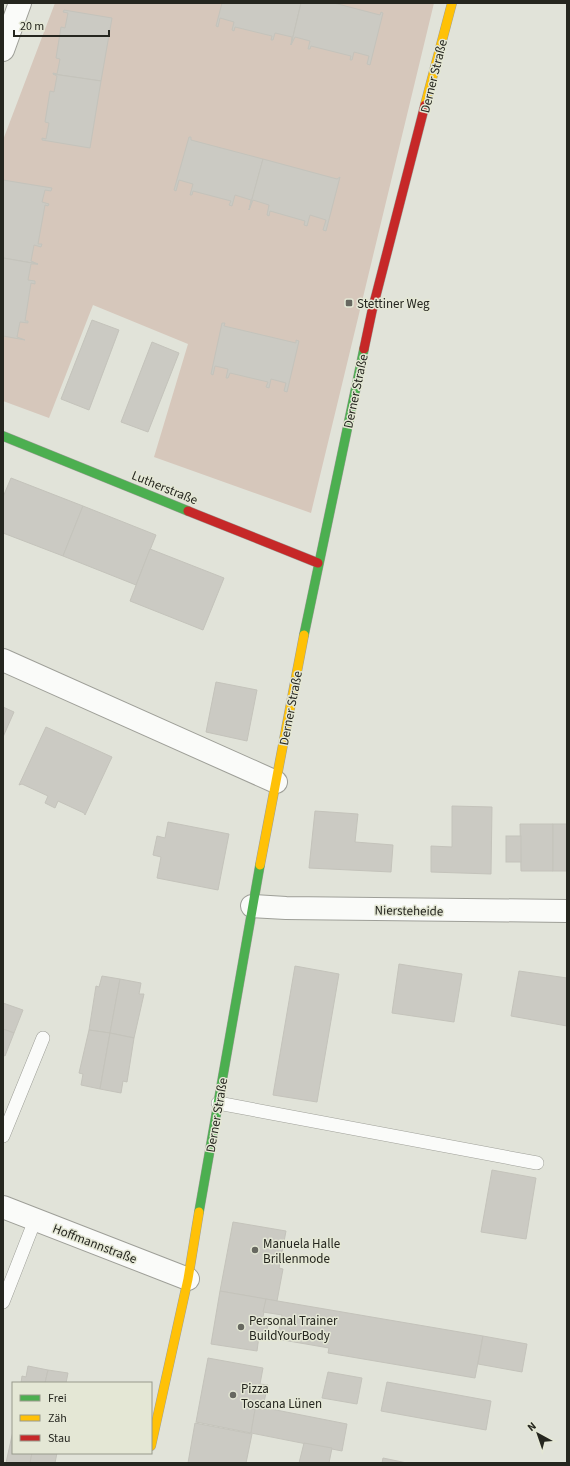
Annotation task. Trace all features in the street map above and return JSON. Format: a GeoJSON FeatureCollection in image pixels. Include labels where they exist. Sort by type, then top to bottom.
{"type":"FeatureCollection","features":[{"type":"Feature","properties":{"kind":"street"},"geometry":{"type":"LineString","coordinates":[[3,50],[20,3]]}},
{"type":"Feature","properties":{"kind":"street","name":"Derner Straße"},"geometry":{"type":"LineString","coordinates":[[152,1441],[188,1279],[252,906],[318,563],[372,311],[452,3]]}},
{"type":"Feature","properties":{"kind":"street","name":"Lutherstraße"},"geometry":{"type":"LineString","coordinates":[[3,436],[318,563]]}},
{"type":"Feature","properties":{"kind":"street"},"geometry":{"type":"LineString","coordinates":[[3,660],[276,782]]}},
{"type":"Feature","properties":{"kind":"street","name":"Niersteheide"},"geometry":{"type":"LineString","coordinates":[[252,906],[286,908],[567,911]]}},
{"type":"Feature","properties":{"kind":"street","name":"Hoffmannstraße"},"geometry":{"type":"LineString","coordinates":[[3,1207],[188,1279]]}},
{"type":"Feature","properties":{"kind":"lane"},"geometry":{"type":"LineString","coordinates":[[3,1136],[43,1038]]}},
{"type":"Feature","properties":{"kind":"lane"},"geometry":{"type":"LineString","coordinates":[[218,1102],[537,1163]]}},
{"type":"Feature","properties":{"kind":"lane"},"geometry":{"type":"LineString","coordinates":[[3,1302],[35,1220]]}},
{"type":"Feature","properties":{"kind":"shaded area"},"geometry":{"type":"Polygon","coordinates":[[[55,3],[434,3],[311,513],[154,457],[188,344],[93,305],[49,418],[3,401],[3,140],[55,3]]]}},
{"type":"Feature","properties":{"kind":"building"},"geometry":{"type":"Polygon","coordinates":[[[222,3],[301,3],[291,45],[292,37],[275,33],[273,40],[271,40],[272,36],[235,27],[234,31],[232,30],[234,22],[220,18],[218,27],[216,26],[222,3]]]}},
{"type":"Feature","properties":{"kind":"building"},"geometry":{"type":"Polygon","coordinates":[[[301,3],[334,3],[380,15],[381,12],[383,13],[370,65],[367,64],[369,56],[354,52],[352,60],[350,60],[351,56],[311,46],[310,49],[308,49],[310,41],[295,37],[291,45],[301,3]]]}},
{"type":"Feature","properties":{"kind":"building"},"geometry":{"type":"Polygon","coordinates":[[[64,10],[112,18],[101,81],[53,74],[57,74],[60,59],[56,58],[61,27],[65,28],[68,13],[63,12],[64,10]]]}},
{"type":"Feature","properties":{"kind":"building"},"geometry":{"type":"Polygon","coordinates":[[[53,74],[101,81],[90,148],[42,140],[42,138],[46,139],[49,123],[45,122],[50,91],[54,92],[57,76],[53,74]]]}},
{"type":"Feature","properties":{"kind":"building"},"geometry":{"type":"Polygon","coordinates":[[[189,137],[191,137],[191,140],[263,159],[249,210],[251,200],[235,195],[232,206],[229,205],[231,201],[193,191],[192,195],[190,195],[193,184],[179,180],[176,191],[174,190],[189,137]]]}},
{"type":"Feature","properties":{"kind":"building"},"geometry":{"type":"Polygon","coordinates":[[[263,159],[337,179],[340,177],[326,231],[323,230],[326,220],[310,215],[307,226],[304,225],[305,221],[270,211],[269,216],[267,215],[269,205],[253,200],[249,210],[263,159]]]}},
{"type":"Feature","properties":{"kind":"building"},"geometry":{"type":"Polygon","coordinates":[[[3,180],[52,188],[51,191],[45,190],[42,202],[49,204],[48,206],[45,205],[38,244],[42,244],[41,247],[34,245],[31,261],[38,264],[3,258],[3,180]]]}},
{"type":"Feature","properties":{"kind":"building"},"geometry":{"type":"Polygon","coordinates":[[[3,258],[38,264],[31,264],[28,280],[35,281],[35,284],[31,283],[25,321],[28,321],[28,323],[20,322],[17,337],[25,340],[3,336],[3,258]]]}},
{"type":"Feature","properties":{"kind":"building"},"geometry":{"type":"Polygon","coordinates":[[[92,320],[119,330],[89,410],[61,399],[92,320]]]}},
{"type":"Feature","properties":{"kind":"building"},"geometry":{"type":"Polygon","coordinates":[[[222,323],[225,323],[224,326],[296,343],[296,340],[299,341],[287,392],[284,391],[286,383],[271,379],[269,388],[266,387],[268,382],[230,373],[228,378],[226,378],[228,369],[215,366],[213,375],[211,374],[222,323]]]}},
{"type":"Feature","properties":{"kind":"building"},"geometry":{"type":"Polygon","coordinates":[[[152,342],[179,353],[148,432],[121,422],[152,342]]]}},
{"type":"Feature","properties":{"kind":"building"},"geometry":{"type":"Polygon","coordinates":[[[11,478],[83,506],[63,556],[3,533],[3,497],[11,478]]]}},
{"type":"Feature","properties":{"kind":"building"},"geometry":{"type":"Polygon","coordinates":[[[83,506],[156,535],[136,585],[63,556],[83,506]]]}},
{"type":"Feature","properties":{"kind":"building"},"geometry":{"type":"Polygon","coordinates":[[[150,549],[224,578],[203,630],[130,601],[150,549]]]}},
{"type":"Feature","properties":{"kind":"building"},"geometry":{"type":"Polygon","coordinates":[[[216,682],[257,690],[247,741],[206,732],[216,682]]]}},
{"type":"Feature","properties":{"kind":"building"},"geometry":{"type":"Polygon","coordinates":[[[3,707],[14,712],[3,737],[3,707]]]}},
{"type":"Feature","properties":{"kind":"building"},"geometry":{"type":"Polygon","coordinates":[[[46,727],[112,757],[85,815],[84,813],[58,801],[55,808],[45,803],[48,796],[22,784],[19,785],[46,727]]]}},
{"type":"Feature","properties":{"kind":"building"},"geometry":{"type":"Polygon","coordinates":[[[452,806],[492,807],[491,874],[431,872],[431,846],[452,847],[452,806]]]}},
{"type":"Feature","properties":{"kind":"building"},"geometry":{"type":"Polygon","coordinates":[[[315,811],[358,814],[355,842],[393,845],[391,872],[309,868],[315,811]]]}},
{"type":"Feature","properties":{"kind":"building"},"geometry":{"type":"Polygon","coordinates":[[[168,822],[229,834],[218,890],[157,878],[161,857],[153,855],[157,836],[165,838],[168,822]]]}},
{"type":"Feature","properties":{"kind":"building"},"geometry":{"type":"Polygon","coordinates":[[[520,824],[553,824],[553,871],[521,871],[520,824]]]}},
{"type":"Feature","properties":{"kind":"building"},"geometry":{"type":"Polygon","coordinates":[[[553,824],[567,824],[567,871],[553,871],[553,824]]]}},
{"type":"Feature","properties":{"kind":"building"},"geometry":{"type":"Polygon","coordinates":[[[506,836],[521,836],[521,862],[506,862],[506,836]]]}},
{"type":"Feature","properties":{"kind":"building"},"geometry":{"type":"Polygon","coordinates":[[[399,964],[462,974],[454,1022],[392,1013],[399,964]]]}},
{"type":"Feature","properties":{"kind":"building"},"geometry":{"type":"Polygon","coordinates":[[[295,966],[339,974],[317,1102],[273,1095],[295,966]]]}},
{"type":"Feature","properties":{"kind":"building"},"geometry":{"type":"Polygon","coordinates":[[[519,971],[567,978],[567,1026],[511,1016],[519,971]]]}},
{"type":"Feature","properties":{"kind":"building"},"geometry":{"type":"Polygon","coordinates":[[[102,976],[120,979],[110,1033],[89,1030],[96,986],[99,987],[102,976]]]}},
{"type":"Feature","properties":{"kind":"building"},"geometry":{"type":"Polygon","coordinates":[[[120,979],[141,983],[139,994],[144,994],[134,1038],[110,1033],[120,979]]]}},
{"type":"Feature","properties":{"kind":"building"},"geometry":{"type":"Polygon","coordinates":[[[3,1003],[23,1010],[14,1033],[3,1029],[3,1003]]]}},
{"type":"Feature","properties":{"kind":"building"},"geometry":{"type":"Polygon","coordinates":[[[3,1029],[14,1033],[5,1056],[3,1055],[3,1029]]]}},
{"type":"Feature","properties":{"kind":"building"},"geometry":{"type":"Polygon","coordinates":[[[89,1030],[110,1033],[100,1089],[81,1085],[83,1074],[79,1073],[89,1030]]]}},
{"type":"Feature","properties":{"kind":"building"},"geometry":{"type":"Polygon","coordinates":[[[110,1033],[134,1038],[127,1082],[123,1081],[121,1093],[100,1089],[110,1033]]]}},
{"type":"Feature","properties":{"kind":"building"},"geometry":{"type":"Polygon","coordinates":[[[492,1170],[536,1178],[526,1239],[481,1232],[492,1170]]]}},
{"type":"Feature","properties":{"kind":"building","name":"Manuela Halle Brillenmode"},"geometry":{"type":"Polygon","coordinates":[[[233,1222],[286,1231],[279,1268],[283,1269],[277,1301],[220,1291],[233,1222]]]}},
{"type":"Feature","properties":{"kind":"building","name":"Personal Trainer BuildYourBody"},"geometry":{"type":"Polygon","coordinates":[[[220,1291],[266,1299],[263,1317],[269,1318],[266,1338],[259,1336],[257,1351],[211,1344],[220,1291]]]}},
{"type":"Feature","properties":{"kind":"building"},"geometry":{"type":"Polygon","coordinates":[[[266,1299],[483,1336],[475,1378],[328,1353],[329,1348],[277,1339],[282,1315],[263,1312],[266,1299]]]}},
{"type":"Feature","properties":{"kind":"building"},"geometry":{"type":"Polygon","coordinates":[[[483,1336],[527,1344],[522,1372],[478,1364],[483,1336]]]}},
{"type":"Feature","properties":{"kind":"building","name":"Pizza Toscana Lünen"},"geometry":{"type":"Polygon","coordinates":[[[208,1358],[263,1368],[260,1384],[268,1385],[263,1406],[256,1404],[251,1433],[196,1422],[208,1358]]]}},
{"type":"Feature","properties":{"kind":"building"},"geometry":{"type":"Polygon","coordinates":[[[28,1366],[48,1370],[45,1382],[21,1382],[22,1376],[26,1377],[28,1366]]]}},
{"type":"Feature","properties":{"kind":"building"},"geometry":{"type":"Polygon","coordinates":[[[48,1370],[68,1373],[66,1382],[45,1382],[48,1370]]]}},
{"type":"Feature","properties":{"kind":"building"},"geometry":{"type":"Polygon","coordinates":[[[328,1372],[362,1378],[357,1404],[322,1398],[328,1372]]]}},
{"type":"Feature","properties":{"kind":"building"},"geometry":{"type":"Polygon","coordinates":[[[387,1382],[491,1401],[486,1430],[381,1411],[387,1382]]]}},
{"type":"Feature","properties":{"kind":"building"},"geometry":{"type":"Polygon","coordinates":[[[256,1404],[272,1406],[271,1409],[347,1424],[342,1451],[251,1433],[256,1404]]]}},
{"type":"Feature","properties":{"kind":"building"},"geometry":{"type":"Polygon","coordinates":[[[195,1423],[252,1434],[246,1463],[188,1463],[195,1423]]]}},
{"type":"Feature","properties":{"kind":"building"},"geometry":{"type":"Polygon","coordinates":[[[12,1436],[12,1454],[32,1454],[30,1463],[6,1463],[12,1436]]]}},
{"type":"Feature","properties":{"kind":"building"},"geometry":{"type":"Polygon","coordinates":[[[304,1443],[332,1448],[329,1463],[299,1463],[304,1443]]]}},
{"type":"Feature","properties":{"kind":"building"},"geometry":{"type":"Polygon","coordinates":[[[32,1454],[57,1454],[55,1463],[30,1463],[32,1454]]]}},
{"type":"Feature","properties":{"kind":"building"},"geometry":{"type":"Polygon","coordinates":[[[383,1458],[407,1463],[382,1463],[383,1458]]]}},
{"type":"Feature","properties":{"kind":"traffic: fast"},"geometry":{"type":"LineString","coordinates":[[304,635],[364,349]]}},
{"type":"Feature","properties":{"kind":"traffic: fast"},"geometry":{"type":"LineString","coordinates":[[3,436],[188,511]]}},
{"type":"Feature","properties":{"kind":"traffic: fast"},"geometry":{"type":"LineString","coordinates":[[199,1212],[260,865]]}},
{"type":"Feature","properties":{"kind":"traffic: slow"},"geometry":{"type":"LineString","coordinates":[[425,105],[452,3]]}},
{"type":"Feature","properties":{"kind":"traffic: slow"},"geometry":{"type":"LineString","coordinates":[[260,865],[304,635]]}},
{"type":"Feature","properties":{"kind":"traffic: slow"},"geometry":{"type":"LineString","coordinates":[[152,1441],[188,1279],[199,1212]]}},
{"type":"Feature","properties":{"kind":"traffic: jam"},"geometry":{"type":"LineString","coordinates":[[364,349],[372,311],[425,105]]}},
{"type":"Feature","properties":{"kind":"traffic: jam"},"geometry":{"type":"LineString","coordinates":[[188,511],[318,563]]}},
{"type":"Feature","properties":{"kind":"place","name":"Stettiner Weg"},"geometry":{"type":"Point","coordinates":[349,303]}},
{"type":"Feature","properties":{"kind":"place","name":"Manuela Halle Brillenmode"},"geometry":{"type":"Point","coordinates":[255,1250]}},
{"type":"Feature","properties":{"kind":"place","name":"Personal Trainer BuildYourBody"},"geometry":{"type":"Point","coordinates":[241,1327]}},
{"type":"Feature","properties":{"kind":"place","name":"Pizza Toscana Lünen"},"geometry":{"type":"Point","coordinates":[233,1395]}}]}
